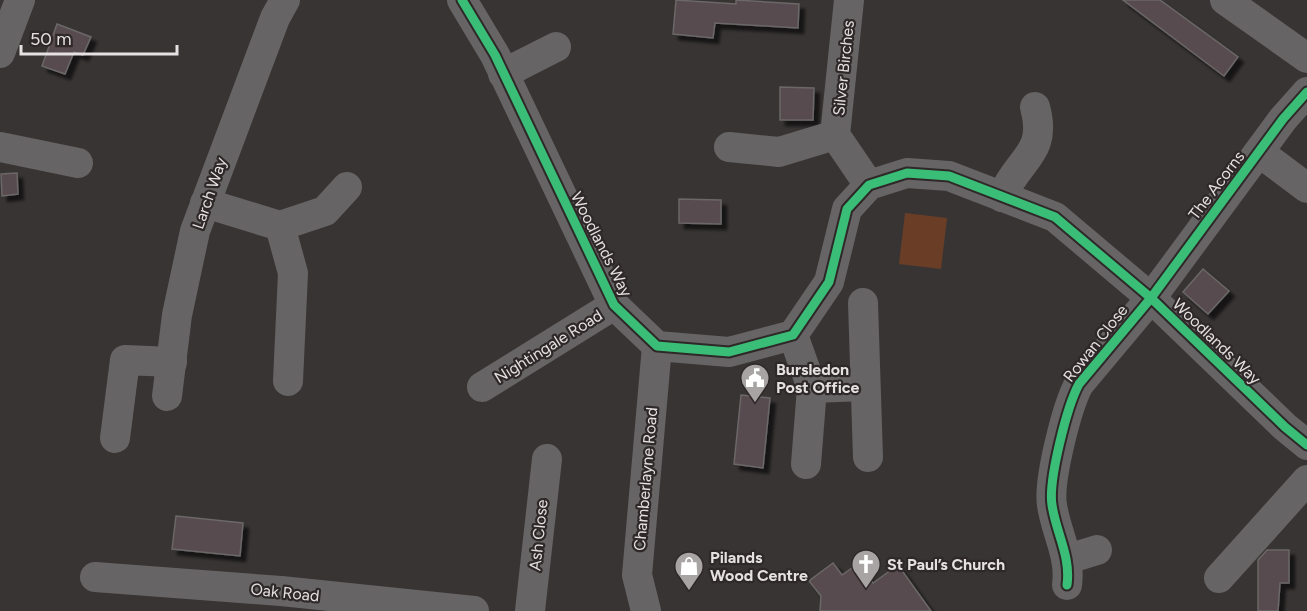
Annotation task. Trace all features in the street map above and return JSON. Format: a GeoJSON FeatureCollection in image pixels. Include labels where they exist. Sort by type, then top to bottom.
{"type":"FeatureCollection","features":[{"type":"Feature","properties":{"kind":"street"},"geometry":{"type":"LineString","coordinates":[[0,53],[20,0]]}},
{"type":"Feature","properties":{"kind":"street","name":"Larch Way"},"geometry":{"type":"LineString","coordinates":[[167,396],[177,315],[192,241],[275,18],[285,0]]}},
{"type":"Feature","properties":{"kind":"street","name":"Woodlands Way"},"geometry":{"type":"LineString","coordinates":[[462,0],[503,74],[614,305],[657,346]]}},
{"type":"Feature","properties":{"kind":"street","name":"Silver Birches"},"geometry":{"type":"LineString","coordinates":[[849,0],[835,135],[869,185]]}},
{"type":"Feature","properties":{"kind":"street"},"geometry":{"type":"LineString","coordinates":[[1225,0],[1307,58]]}},
{"type":"Feature","properties":{"kind":"street"},"geometry":{"type":"LineString","coordinates":[[503,74],[556,47]]}},
{"type":"Feature","properties":{"kind":"street","name":"The Acorns"},"geometry":{"type":"LineString","coordinates":[[1151,298],[1259,152],[1307,92]]}},
{"type":"Feature","properties":{"kind":"street"},"geometry":{"type":"LineString","coordinates":[[1002,197],[1009,180],[1032,155],[1039,138],[1040,125],[1035,107]]}},
{"type":"Feature","properties":{"kind":"street","name":"Silver Birches"},"geometry":{"type":"LineString","coordinates":[[729,147],[779,152],[835,135]]}},
{"type":"Feature","properties":{"kind":"street"},"geometry":{"type":"LineString","coordinates":[[0,147],[78,163]]}},
{"type":"Feature","properties":{"kind":"street"},"geometry":{"type":"LineString","coordinates":[[1259,152],[1307,188]]}},
{"type":"Feature","properties":{"kind":"street","name":"Woodlands Way"},"geometry":{"type":"LineString","coordinates":[[793,335],[829,282],[847,209],[869,185],[907,173],[949,176],[1055,217],[1151,298],[1285,427],[1307,445]]}},
{"type":"Feature","properties":{"kind":"street"},"geometry":{"type":"LineString","coordinates":[[205,203],[280,226],[325,211],[347,187]]}},
{"type":"Feature","properties":{"kind":"street"},"geometry":{"type":"LineString","coordinates":[[280,226],[293,273],[288,381]]}},
{"type":"Feature","properties":{"kind":"street","name":"Rowan Close"},"geometry":{"type":"LineString","coordinates":[[1097,550],[1068,572],[1051,501],[1065,415],[1079,384],[1151,298]]}},
{"type":"Feature","properties":{"kind":"street"},"geometry":{"type":"LineString","coordinates":[[863,303],[868,457]]}},
{"type":"Feature","properties":{"kind":"street","name":"Nightingale Road"},"geometry":{"type":"LineString","coordinates":[[482,387],[614,305]]}},
{"type":"Feature","properties":{"kind":"street"},"geometry":{"type":"LineString","coordinates":[[657,346],[729,352],[793,335],[812,388],[806,464]]}},
{"type":"Feature","properties":{"kind":"street","name":"Chamberlayne Road"},"geometry":{"type":"LineString","coordinates":[[646,611],[637,575],[657,346]]}},
{"type":"Feature","properties":{"kind":"street"},"geometry":{"type":"LineString","coordinates":[[115,438],[125,360],[172,362]]}},
{"type":"Feature","properties":{"kind":"street"},"geometry":{"type":"LineString","coordinates":[[812,388],[865,386]]}},
{"type":"Feature","properties":{"kind":"street","name":"Ash Close"},"geometry":{"type":"LineString","coordinates":[[530,611],[547,459]]}},
{"type":"Feature","properties":{"kind":"street"},"geometry":{"type":"LineString","coordinates":[[1219,578],[1307,480]]}},
{"type":"Feature","properties":{"kind":"street","name":"Oak Road"},"geometry":{"type":"LineString","coordinates":[[95,577],[281,591],[474,611]]}},
{"type":"Feature","properties":{"kind":"shaded area"},"geometry":{"type":"Polygon","coordinates":[[[905,213],[947,218],[941,269],[899,264],[905,213]]]}},
{"type":"Feature","properties":{"kind":"building"},"geometry":{"type":"Polygon","coordinates":[[[676,0],[736,4],[736,0],[799,4],[798,28],[715,23],[713,38],[673,34],[676,0]]]}},
{"type":"Feature","properties":{"kind":"building"},"geometry":{"type":"Polygon","coordinates":[[[1123,0],[1160,0],[1238,57],[1224,76],[1123,0]]]}},
{"type":"Feature","properties":{"kind":"building"},"geometry":{"type":"Polygon","coordinates":[[[57,24],[91,37],[83,55],[74,52],[65,74],[42,66],[57,24]]]}},
{"type":"Feature","properties":{"kind":"building"},"geometry":{"type":"Polygon","coordinates":[[[780,87],[814,88],[813,120],[780,120],[780,87]]]}},
{"type":"Feature","properties":{"kind":"building"},"geometry":{"type":"Polygon","coordinates":[[[17,173],[18,194],[2,196],[1,174],[17,173]]]}},
{"type":"Feature","properties":{"kind":"building"},"geometry":{"type":"Polygon","coordinates":[[[679,199],[721,200],[721,224],[679,223],[679,199]]]}},
{"type":"Feature","properties":{"kind":"building"},"geometry":{"type":"Polygon","coordinates":[[[1203,269],[1229,291],[1208,314],[1183,292],[1203,269]]]}},
{"type":"Feature","properties":{"kind":"building"},"geometry":{"type":"Polygon","coordinates":[[[741,395],[770,398],[763,468],[734,464],[741,395]]]}},
{"type":"Feature","properties":{"kind":"building"},"geometry":{"type":"Polygon","coordinates":[[[176,516],[243,523],[240,556],[172,549],[176,516]]]}},
{"type":"Feature","properties":{"kind":"building"},"geometry":{"type":"Polygon","coordinates":[[[1267,550],[1289,550],[1289,583],[1280,583],[1278,611],[1258,611],[1258,560],[1267,550]]]}},
{"type":"Feature","properties":{"kind":"building","name":"St Paul’s Church"},"geometry":{"type":"Polygon","coordinates":[[[833,563],[842,575],[859,563],[873,583],[898,565],[931,611],[820,611],[821,596],[809,581],[833,563]]]}},
{"type":"Feature","properties":{"kind":"cycle path"},"geometry":{"type":"LineString","coordinates":[[462,0],[495,55],[614,305],[657,346],[729,352],[793,335],[829,282],[847,209],[869,185],[907,173],[949,176],[1055,217],[1151,298],[1285,427],[1307,445]]}},
{"type":"Feature","properties":{"kind":"cycle path"},"geometry":{"type":"LineString","coordinates":[[1067,585],[1067,564],[1054,515],[1052,494],[1060,444],[1069,409],[1079,384],[1151,298],[1283,119],[1307,92]]}},
{"type":"Feature","properties":{"kind":"place","name":"Bursledon Post Office"},"geometry":{"type":"Point","coordinates":[755,404]}},
{"type":"Feature","properties":{"kind":"place","name":"St Paul’s Church"},"geometry":{"type":"Point","coordinates":[866,590]}},
{"type":"Feature","properties":{"kind":"place","name":"Pilands Wood Centre"},"geometry":{"type":"Point","coordinates":[689,592]}}]}
